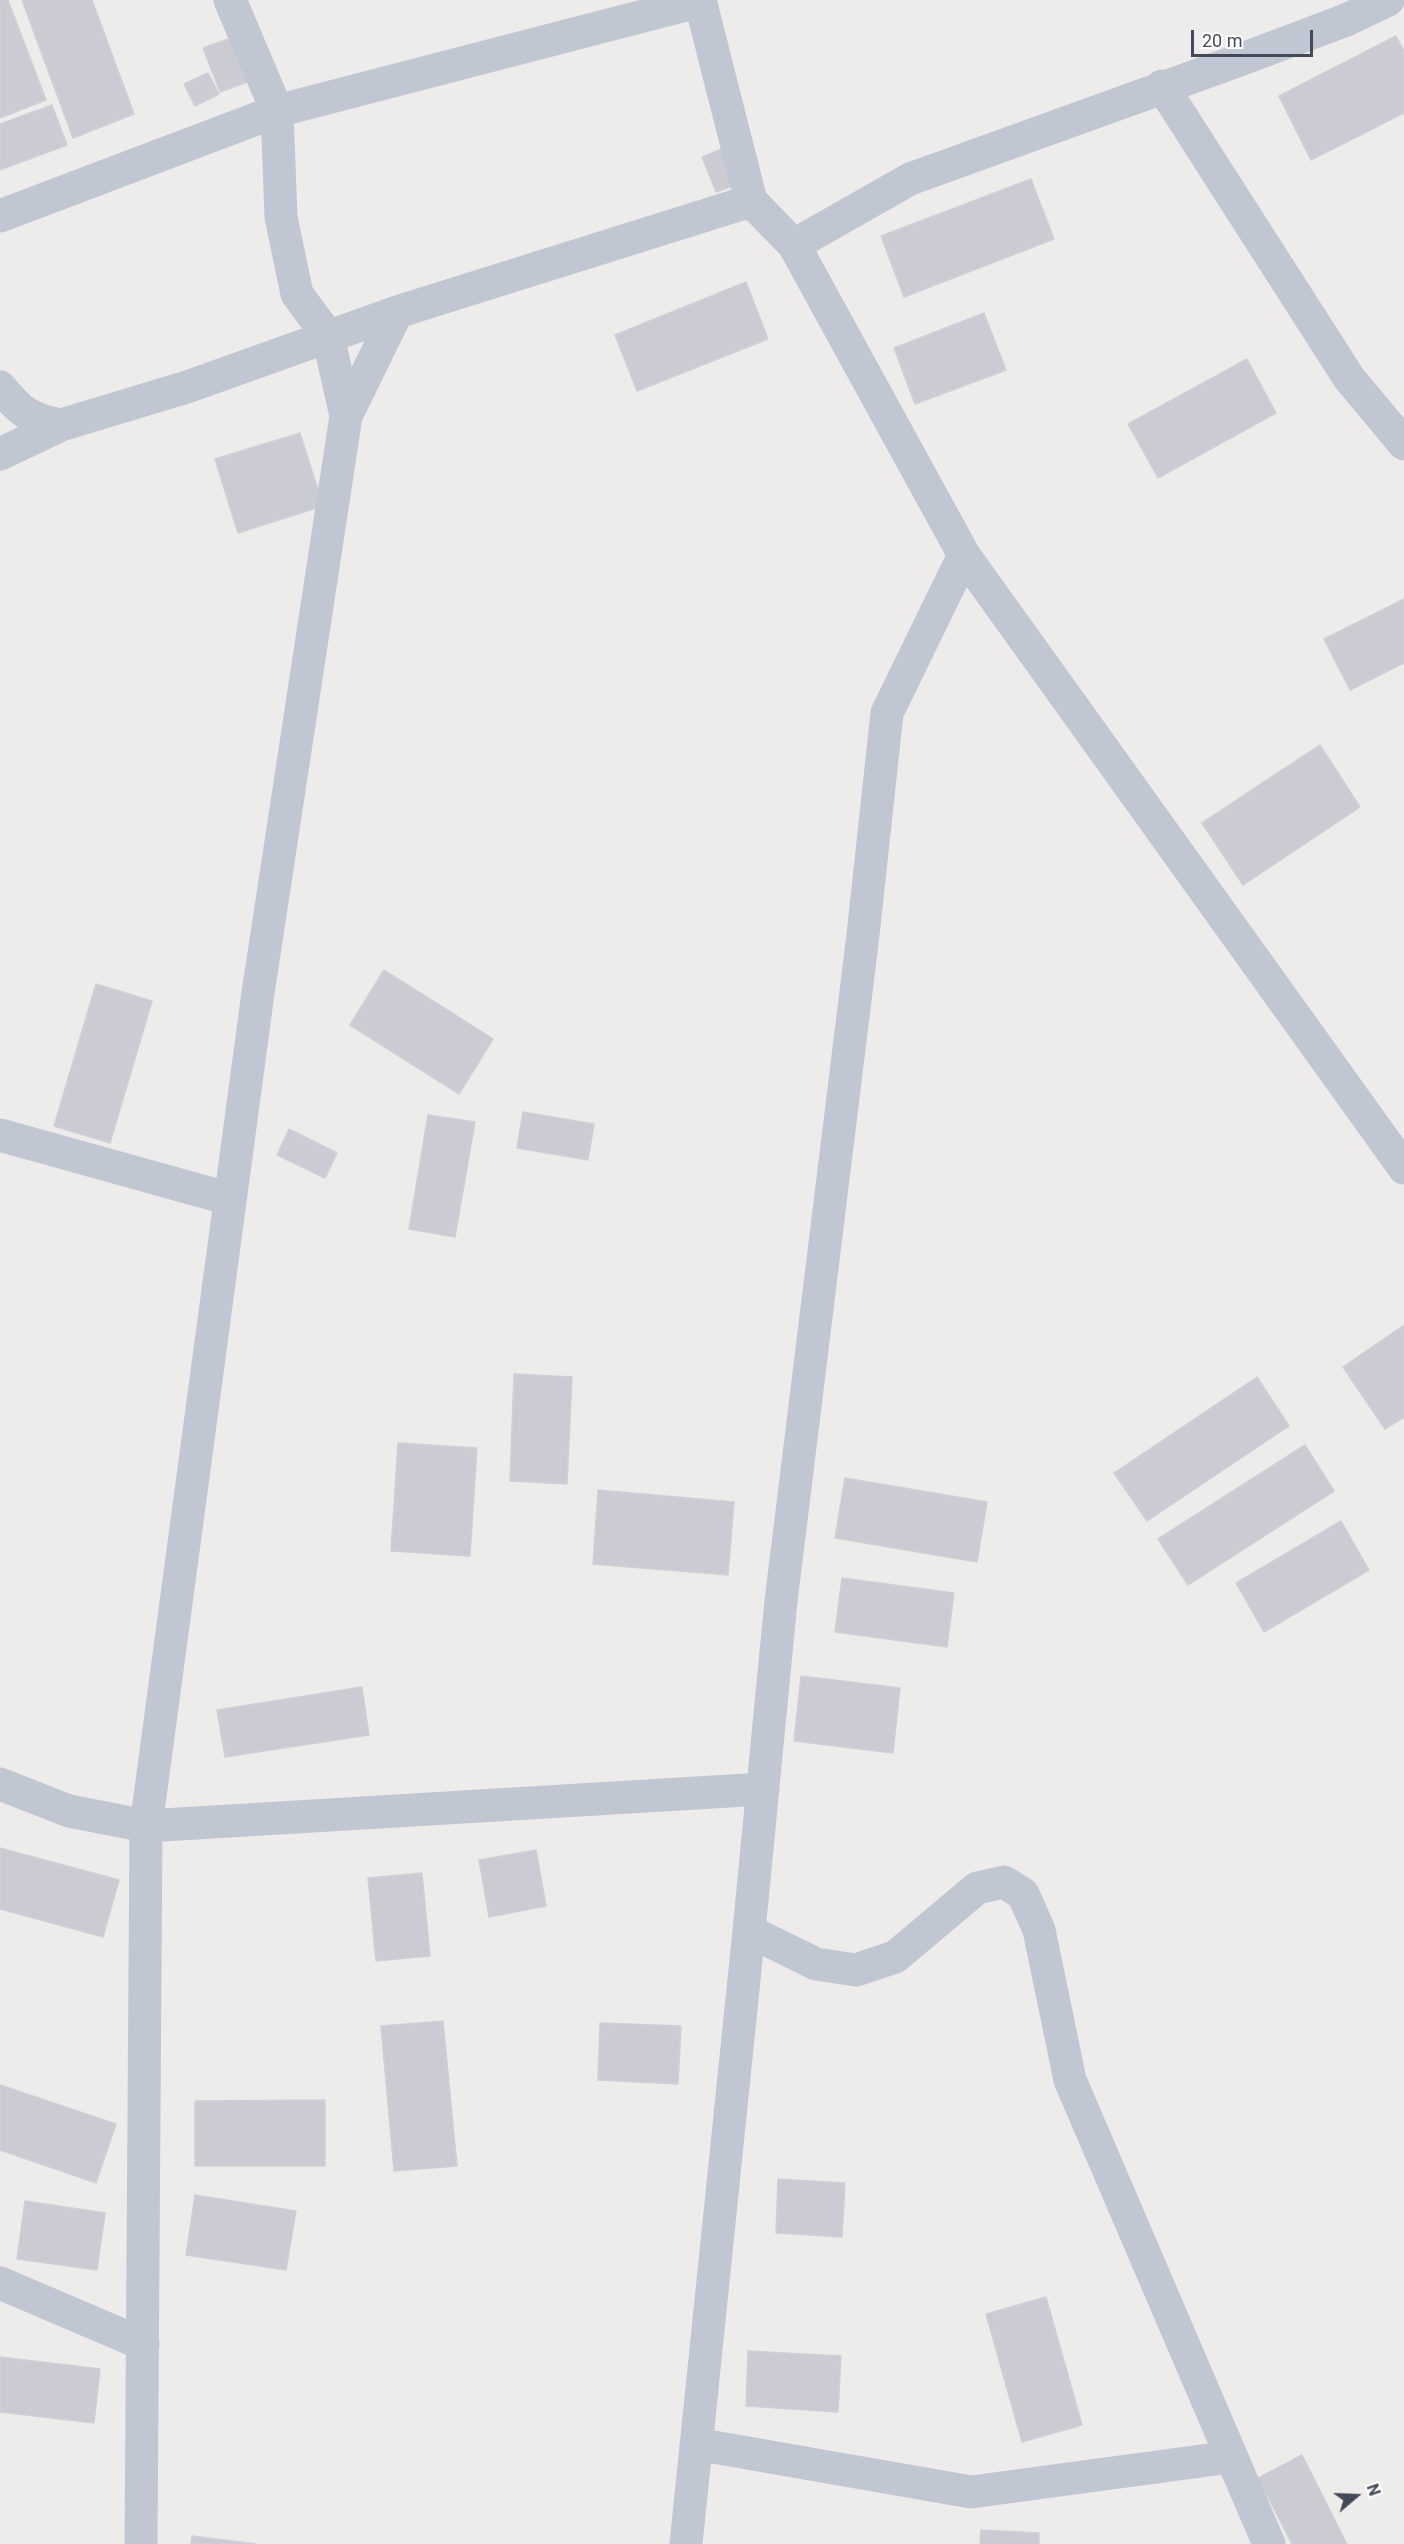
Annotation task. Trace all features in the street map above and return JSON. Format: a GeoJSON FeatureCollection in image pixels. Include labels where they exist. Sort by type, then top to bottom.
{"type":"FeatureCollection","features":[{"type":"Feature","properties":{"kind":"street"},"geometry":{"type":"LineString","coordinates":[[230,0],[277,111],[281,217],[297,294],[328,336],[346,416]]}},
{"type":"Feature","properties":{"kind":"street"},"geometry":{"type":"LineString","coordinates":[[794,245],[910,179],[1335,24],[1388,0]]}},
{"type":"Feature","properties":{"kind":"street"},"geometry":{"type":"LineString","coordinates":[[0,216],[277,111],[701,1],[751,201],[794,245],[964,555],[1404,1168]]}},
{"type":"Feature","properties":{"kind":"street"},"geometry":{"type":"LineString","coordinates":[[1162,86],[1349,378],[1404,444]]}},
{"type":"Feature","properties":{"kind":"street"},"geometry":{"type":"LineString","coordinates":[[0,454],[61,425],[187,387],[397,312],[751,201]]}},
{"type":"Feature","properties":{"kind":"street"},"geometry":{"type":"LineString","coordinates":[[141,2544],[146,1826],[258,993],[346,416],[397,312]]}},
{"type":"Feature","properties":{"kind":"street"},"geometry":{"type":"LineString","coordinates":[[0,387],[18,409],[38,421],[61,425]]}},
{"type":"Feature","properties":{"kind":"street"},"geometry":{"type":"LineString","coordinates":[[686,2544],[749,1931],[780,1601],[863,935],[887,713],[964,555]]}},
{"type":"Feature","properties":{"kind":"street"},"geometry":{"type":"LineString","coordinates":[[0,1135],[230,1199]]}},
{"type":"Feature","properties":{"kind":"street"},"geometry":{"type":"LineString","coordinates":[[0,1784],[69,1810],[146,1826],[762,1789]]}},
{"type":"Feature","properties":{"kind":"street"},"geometry":{"type":"LineString","coordinates":[[749,1931],[816,1964],[856,1970],[895,1957],[977,1888],[1004,1882],[1023,1894],[1039,1930],[1070,2080],[1269,2544]]}},
{"type":"Feature","properties":{"kind":"street"},"geometry":{"type":"LineString","coordinates":[[0,2283],[143,2344]]}},
{"type":"Feature","properties":{"kind":"street"},"geometry":{"type":"LineString","coordinates":[[696,2445],[971,2492],[1231,2457]]}},
{"type":"Feature","properties":{"kind":"building"},"geometry":{"type":"Polygon","coordinates":[[[0,0],[8,0],[46,100],[0,118],[0,0]]]}},
{"type":"Feature","properties":{"kind":"building"},"geometry":{"type":"Polygon","coordinates":[[[22,0],[92,0],[134,114],[73,138],[22,0]]]}},
{"type":"Feature","properties":{"kind":"building"},"geometry":{"type":"Polygon","coordinates":[[[1396,36],[1404,51],[1404,113],[1311,160],[1279,96],[1396,36]]]}},
{"type":"Feature","properties":{"kind":"building"},"geometry":{"type":"Polygon","coordinates":[[[234,37],[250,81],[220,92],[203,48],[234,37]]]}},
{"type":"Feature","properties":{"kind":"building"},"geometry":{"type":"Polygon","coordinates":[[[208,73],[219,94],[195,106],[184,84],[208,73]]]}},
{"type":"Feature","properties":{"kind":"building"},"geometry":{"type":"Polygon","coordinates":[[[52,105],[67,145],[0,170],[0,124],[52,105]]]}},
{"type":"Feature","properties":{"kind":"building"},"geometry":{"type":"Polygon","coordinates":[[[724,148],[739,184],[716,192],[702,157],[724,148]]]}},
{"type":"Feature","properties":{"kind":"building"},"geometry":{"type":"Polygon","coordinates":[[[1031,179],[1054,239],[904,297],[881,236],[1031,179]]]}},
{"type":"Feature","properties":{"kind":"building"},"geometry":{"type":"Polygon","coordinates":[[[746,282],[768,339],[637,391],[615,335],[746,282]]]}},
{"type":"Feature","properties":{"kind":"building"},"geometry":{"type":"Polygon","coordinates":[[[984,313],[1006,370],[915,404],[894,348],[984,313]]]}},
{"type":"Feature","properties":{"kind":"building"},"geometry":{"type":"Polygon","coordinates":[[[1247,359],[1276,413],[1158,478],[1128,424],[1247,359]]]}},
{"type":"Feature","properties":{"kind":"building"},"geometry":{"type":"Polygon","coordinates":[[[300,433],[323,506],[238,533],[215,459],[300,433]]]}},
{"type":"Feature","properties":{"kind":"building"},"geometry":{"type":"Polygon","coordinates":[[[1404,599],[1404,663],[1350,690],[1324,639],[1404,599]]]}},
{"type":"Feature","properties":{"kind":"building"},"geometry":{"type":"Polygon","coordinates":[[[1320,745],[1360,807],[1243,885],[1202,823],[1320,745]]]}},
{"type":"Feature","properties":{"kind":"building"},"geometry":{"type":"Polygon","coordinates":[[[384,970],[493,1039],[459,1094],[350,1025],[384,970]]]}},
{"type":"Feature","properties":{"kind":"building"},"geometry":{"type":"Polygon","coordinates":[[[96,984],[152,1001],[110,1143],[54,1126],[96,984]]]}},
{"type":"Feature","properties":{"kind":"building"},"geometry":{"type":"Polygon","coordinates":[[[523,1112],[594,1124],[588,1160],[517,1148],[523,1112]]]}},
{"type":"Feature","properties":{"kind":"building"},"geometry":{"type":"Polygon","coordinates":[[[428,1115],[475,1122],[455,1237],[409,1229],[428,1115]]]}},
{"type":"Feature","properties":{"kind":"building"},"geometry":{"type":"Polygon","coordinates":[[[289,1129],[337,1153],[325,1178],[277,1155],[289,1129]]]}},
{"type":"Feature","properties":{"kind":"building"},"geometry":{"type":"Polygon","coordinates":[[[1404,1325],[1404,1417],[1385,1429],[1343,1367],[1404,1325]]]}},
{"type":"Feature","properties":{"kind":"building"},"geometry":{"type":"Polygon","coordinates":[[[514,1374],[572,1377],[567,1484],[510,1481],[514,1374]]]}},
{"type":"Feature","properties":{"kind":"building"},"geometry":{"type":"Polygon","coordinates":[[[1257,1377],[1289,1426],[1147,1521],[1114,1473],[1257,1377]]]}},
{"type":"Feature","properties":{"kind":"building"},"geometry":{"type":"Polygon","coordinates":[[[398,1443],[477,1448],[470,1556],[391,1551],[398,1443]]]}},
{"type":"Feature","properties":{"kind":"building"},"geometry":{"type":"Polygon","coordinates":[[[1305,1445],[1334,1491],[1188,1585],[1158,1539],[1305,1445]]]}},
{"type":"Feature","properties":{"kind":"building"},"geometry":{"type":"Polygon","coordinates":[[[845,1478],[987,1502],[977,1562],[835,1538],[845,1478]]]}},
{"type":"Feature","properties":{"kind":"building"},"geometry":{"type":"Polygon","coordinates":[[[598,1490],[734,1502],[728,1575],[593,1564],[598,1490]]]}},
{"type":"Feature","properties":{"kind":"building"},"geometry":{"type":"Polygon","coordinates":[[[1341,1521],[1369,1570],[1264,1632],[1236,1583],[1341,1521]]]}},
{"type":"Feature","properties":{"kind":"building"},"geometry":{"type":"Polygon","coordinates":[[[842,1578],[954,1593],[947,1647],[835,1632],[842,1578]]]}},
{"type":"Feature","properties":{"kind":"building"},"geometry":{"type":"Polygon","coordinates":[[[801,1676],[900,1688],[893,1753],[794,1741],[801,1676]]]}},
{"type":"Feature","properties":{"kind":"building"},"geometry":{"type":"Polygon","coordinates":[[[362,1687],[369,1735],[225,1757],[217,1710],[362,1687]]]}},
{"type":"Feature","properties":{"kind":"building"},"geometry":{"type":"Polygon","coordinates":[[[0,1848],[119,1880],[103,1937],[0,1909],[0,1848]]]}},
{"type":"Feature","properties":{"kind":"building"},"geometry":{"type":"Polygon","coordinates":[[[536,1850],[546,1906],[489,1917],[479,1860],[536,1850]]]}},
{"type":"Feature","properties":{"kind":"building"},"geometry":{"type":"Polygon","coordinates":[[[422,1873],[430,1956],[376,1961],[368,1878],[422,1873]]]}},
{"type":"Feature","properties":{"kind":"building"},"geometry":{"type":"Polygon","coordinates":[[[443,2021],[457,2166],[394,2171],[381,2026],[443,2021]]]}},
{"type":"Feature","properties":{"kind":"building"},"geometry":{"type":"Polygon","coordinates":[[[600,2023],[681,2026],[678,2084],[598,2080],[600,2023]]]}},
{"type":"Feature","properties":{"kind":"building"},"geometry":{"type":"Polygon","coordinates":[[[0,2085],[116,2124],[96,2183],[0,2150],[0,2085]]]}},
{"type":"Feature","properties":{"kind":"building"},"geometry":{"type":"Polygon","coordinates":[[[325,2100],[325,2166],[195,2166],[195,2101],[325,2100]]]}},
{"type":"Feature","properties":{"kind":"building"},"geometry":{"type":"Polygon","coordinates":[[[778,2179],[845,2183],[842,2237],[776,2233],[778,2179]]]}},
{"type":"Feature","properties":{"kind":"building"},"geometry":{"type":"Polygon","coordinates":[[[195,2195],[296,2211],[286,2270],[186,2255],[195,2195]]]}},
{"type":"Feature","properties":{"kind":"building"},"geometry":{"type":"Polygon","coordinates":[[[25,2201],[105,2213],[97,2270],[17,2259],[25,2201]]]}},
{"type":"Feature","properties":{"kind":"building"},"geometry":{"type":"Polygon","coordinates":[[[1046,2297],[1082,2425],[1022,2442],[986,2314],[1046,2297]]]}},
{"type":"Feature","properties":{"kind":"building"},"geometry":{"type":"Polygon","coordinates":[[[748,2351],[841,2356],[838,2412],[746,2406],[748,2351]]]}},
{"type":"Feature","properties":{"kind":"building"},"geometry":{"type":"Polygon","coordinates":[[[0,2357],[100,2369],[94,2423],[0,2412],[0,2357]]]}},
{"type":"Feature","properties":{"kind":"building"},"geometry":{"type":"Polygon","coordinates":[[[1302,2455],[1347,2544],[1292,2544],[1258,2478],[1302,2455]]]}},
{"type":"Feature","properties":{"kind":"building"},"geometry":{"type":"Polygon","coordinates":[[[981,2530],[1039,2533],[1039,2544],[980,2544],[981,2530]]]}},
{"type":"Feature","properties":{"kind":"building"},"geometry":{"type":"Polygon","coordinates":[[[192,2536],[256,2544],[191,2544],[192,2536]]]}}]}
